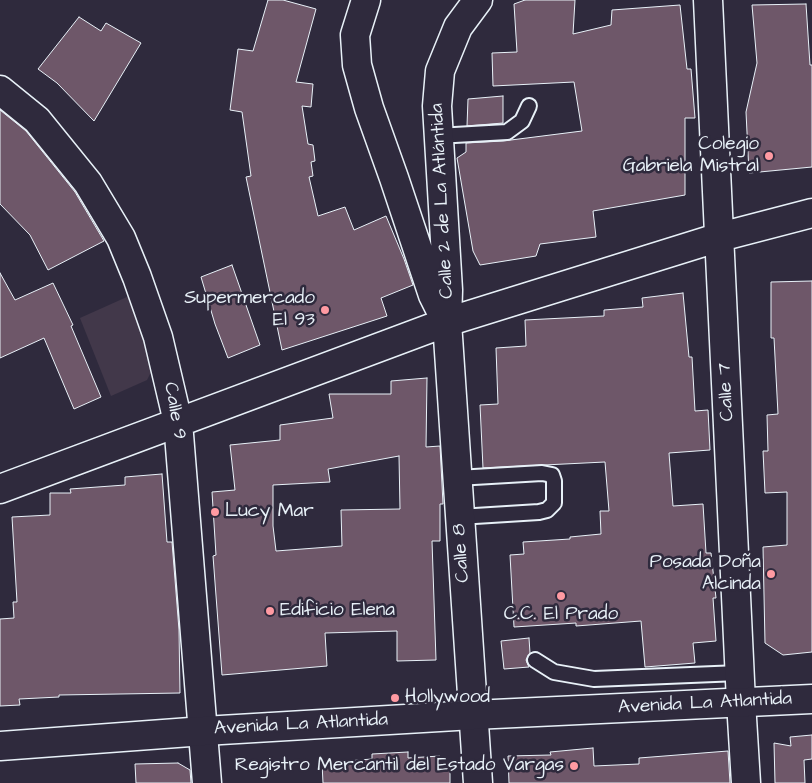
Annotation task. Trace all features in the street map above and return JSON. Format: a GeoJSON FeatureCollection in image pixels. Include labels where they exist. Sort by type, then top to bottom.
{"type":"FeatureCollection","features":[{"type":"Feature","properties":{"kind":"street"},"geometry":{"type":"LineString","coordinates":[[366,0],[356,34],[357,65],[369,108],[432,295],[447,322]]}},
{"type":"Feature","properties":{"kind":"street","name":"Calle 2 de La Atlántida"},"geometry":{"type":"LineString","coordinates":[[447,322],[448,290],[436,106],[440,71],[458,26],[478,0]]}},
{"type":"Feature","properties":{"kind":"street","name":"Calle 7"},"geometry":{"type":"LineString","coordinates":[[708,0],[739,673],[746,783]]}},
{"type":"Feature","properties":{"kind":"street","name":"Calle 9"},"geometry":{"type":"LineString","coordinates":[[0,90],[37,120],[88,183],[121,238],[138,277],[158,338],[178,422],[207,783]]}},
{"type":"Feature","properties":{"kind":"street"},"geometry":{"type":"LineString","coordinates":[[0,489],[447,322],[720,237],[812,213]]}},
{"type":"Feature","properties":{"kind":"street","name":"Calle 8"},"geometry":{"type":"LineString","coordinates":[[447,322],[478,783]]}},
{"type":"Feature","properties":{"kind":"street","name":"Avenida La Atlantida"},"geometry":{"type":"LineString","coordinates":[[0,746],[204,731],[473,715],[812,699]]}},
{"type":"Feature","properties":{"kind":"lane"},"geometry":{"type":"LineString","coordinates":[[437,136],[507,132],[522,121],[529,106]]}},
{"type":"Feature","properties":{"kind":"lane"},"geometry":{"type":"LineString","coordinates":[[457,478],[542,473],[552,475],[554,481],[554,503],[547,510],[460,517]]}},
{"type":"Feature","properties":{"kind":"lane"},"geometry":{"type":"LineString","coordinates":[[534,660],[554,672],[594,679],[739,673]]}},
{"type":"Feature","properties":{"kind":"shaded area"},"geometry":{"type":"Polygon","coordinates":[[[138,292],[154,366],[147,380],[111,396],[80,318],[138,292]]]}},
{"type":"Feature","properties":{"kind":"building"},"geometry":{"type":"Polygon","coordinates":[[[268,0],[283,0],[316,9],[296,82],[313,84],[311,107],[302,106],[308,144],[313,145],[315,161],[311,162],[313,176],[309,177],[318,216],[345,207],[354,230],[386,216],[413,285],[381,298],[387,316],[282,350],[246,177],[251,176],[242,112],[230,110],[238,49],[253,51],[268,0]]]}},
{"type":"Feature","properties":{"kind":"building"},"geometry":{"type":"Polygon","coordinates":[[[525,0],[575,0],[573,34],[611,25],[612,10],[680,5],[687,69],[691,69],[695,118],[685,118],[685,195],[593,211],[596,237],[540,244],[536,256],[480,265],[473,251],[457,158],[466,152],[466,143],[503,141],[582,131],[574,82],[493,86],[492,53],[517,52],[514,4],[525,0]]]}},
{"type":"Feature","properties":{"kind":"building"},"geometry":{"type":"Polygon","coordinates":[[[806,4],[810,65],[812,65],[812,167],[749,173],[746,112],[757,63],[752,5],[806,4]]]}},
{"type":"Feature","properties":{"kind":"building"},"geometry":{"type":"Polygon","coordinates":[[[79,17],[101,31],[106,23],[141,43],[94,121],[57,83],[38,69],[79,17]]]}},
{"type":"Feature","properties":{"kind":"building"},"geometry":{"type":"Polygon","coordinates":[[[503,96],[503,123],[467,126],[468,99],[503,96]]]}},
{"type":"Feature","properties":{"kind":"building"},"geometry":{"type":"Polygon","coordinates":[[[0,110],[26,131],[75,192],[104,241],[48,270],[30,235],[0,204],[0,110]]]}},
{"type":"Feature","properties":{"kind":"building"},"geometry":{"type":"Polygon","coordinates":[[[232,265],[260,345],[228,358],[215,324],[201,277],[232,265]]]}},
{"type":"Feature","properties":{"kind":"building"},"geometry":{"type":"Polygon","coordinates":[[[0,273],[15,300],[53,283],[73,325],[71,326],[101,397],[74,409],[44,338],[0,358],[0,273]]]}},
{"type":"Feature","properties":{"kind":"building"},"geometry":{"type":"Polygon","coordinates":[[[812,281],[812,652],[783,655],[765,643],[763,547],[787,545],[787,492],[765,493],[763,451],[768,451],[767,415],[778,414],[774,338],[771,338],[771,282],[812,281]]]}},
{"type":"Feature","properties":{"kind":"building"},"geometry":{"type":"Polygon","coordinates":[[[683,293],[689,357],[692,357],[695,411],[708,410],[710,450],[669,453],[673,506],[703,504],[706,553],[711,553],[716,598],[713,598],[716,641],[693,643],[695,663],[645,667],[641,621],[576,626],[576,623],[514,627],[510,555],[524,554],[523,542],[570,539],[570,537],[601,534],[600,511],[609,511],[605,462],[483,468],[480,405],[498,404],[496,348],[526,346],[525,320],[604,316],[604,310],[643,307],[642,298],[683,293]]]}},
{"type":"Feature","properties":{"kind":"building"},"geometry":{"type":"Polygon","coordinates":[[[427,378],[426,447],[440,446],[443,504],[440,504],[440,541],[432,541],[436,660],[397,661],[397,631],[325,633],[327,666],[222,675],[213,556],[216,555],[212,492],[235,490],[230,445],[280,440],[280,425],[333,418],[329,394],[391,394],[391,381],[427,378]],[[399,456],[328,469],[330,482],[273,485],[273,526],[276,551],[342,546],[341,510],[400,509],[399,456]]]}},
{"type":"Feature","properties":{"kind":"building"},"geometry":{"type":"Polygon","coordinates":[[[162,474],[167,542],[172,542],[179,630],[180,693],[59,695],[59,697],[19,699],[20,705],[0,706],[0,619],[14,618],[13,602],[17,602],[12,517],[50,515],[50,493],[71,493],[70,489],[125,485],[125,477],[162,474]]]}},
{"type":"Feature","properties":{"kind":"building"},"geometry":{"type":"Polygon","coordinates":[[[529,638],[530,653],[526,660],[529,667],[504,669],[501,641],[529,638]]]}},
{"type":"Feature","properties":{"kind":"building"},"geometry":{"type":"Polygon","coordinates":[[[812,735],[812,759],[804,760],[805,783],[775,783],[774,743],[791,746],[790,737],[812,735]]]}},
{"type":"Feature","properties":{"kind":"building"},"geometry":{"type":"Polygon","coordinates":[[[593,748],[594,766],[639,764],[639,758],[728,751],[730,783],[509,783],[508,756],[551,755],[550,752],[593,748]]]}},
{"type":"Feature","properties":{"kind":"building"},"geometry":{"type":"Polygon","coordinates":[[[408,752],[408,758],[440,756],[450,768],[450,783],[323,783],[322,763],[372,759],[372,754],[408,752]]]}},
{"type":"Feature","properties":{"kind":"building"},"geometry":{"type":"Polygon","coordinates":[[[178,763],[190,770],[191,783],[136,783],[135,764],[178,763]]]}},
{"type":"Feature","properties":{"kind":"place","name":"Colegio Gabriela Mistral"},"geometry":{"type":"Point","coordinates":[769,156]}},
{"type":"Feature","properties":{"kind":"place","name":"Supermercado El 93"},"geometry":{"type":"Point","coordinates":[325,310]}},
{"type":"Feature","properties":{"kind":"place","name":"Lucy Mar"},"geometry":{"type":"Point","coordinates":[215,512]}},
{"type":"Feature","properties":{"kind":"place","name":"Posada Doña Alcinda"},"geometry":{"type":"Point","coordinates":[771,574]}},
{"type":"Feature","properties":{"kind":"place","name":"C.C. El Prado"},"geometry":{"type":"Point","coordinates":[561,596]}},
{"type":"Feature","properties":{"kind":"place","name":"Edificio Elena"},"geometry":{"type":"Point","coordinates":[270,611]}},
{"type":"Feature","properties":{"kind":"place","name":"Hollywood"},"geometry":{"type":"Point","coordinates":[395,698]}},
{"type":"Feature","properties":{"kind":"place","name":"Registro Mercantil del Estado Vargas"},"geometry":{"type":"Point","coordinates":[574,766]}}]}
